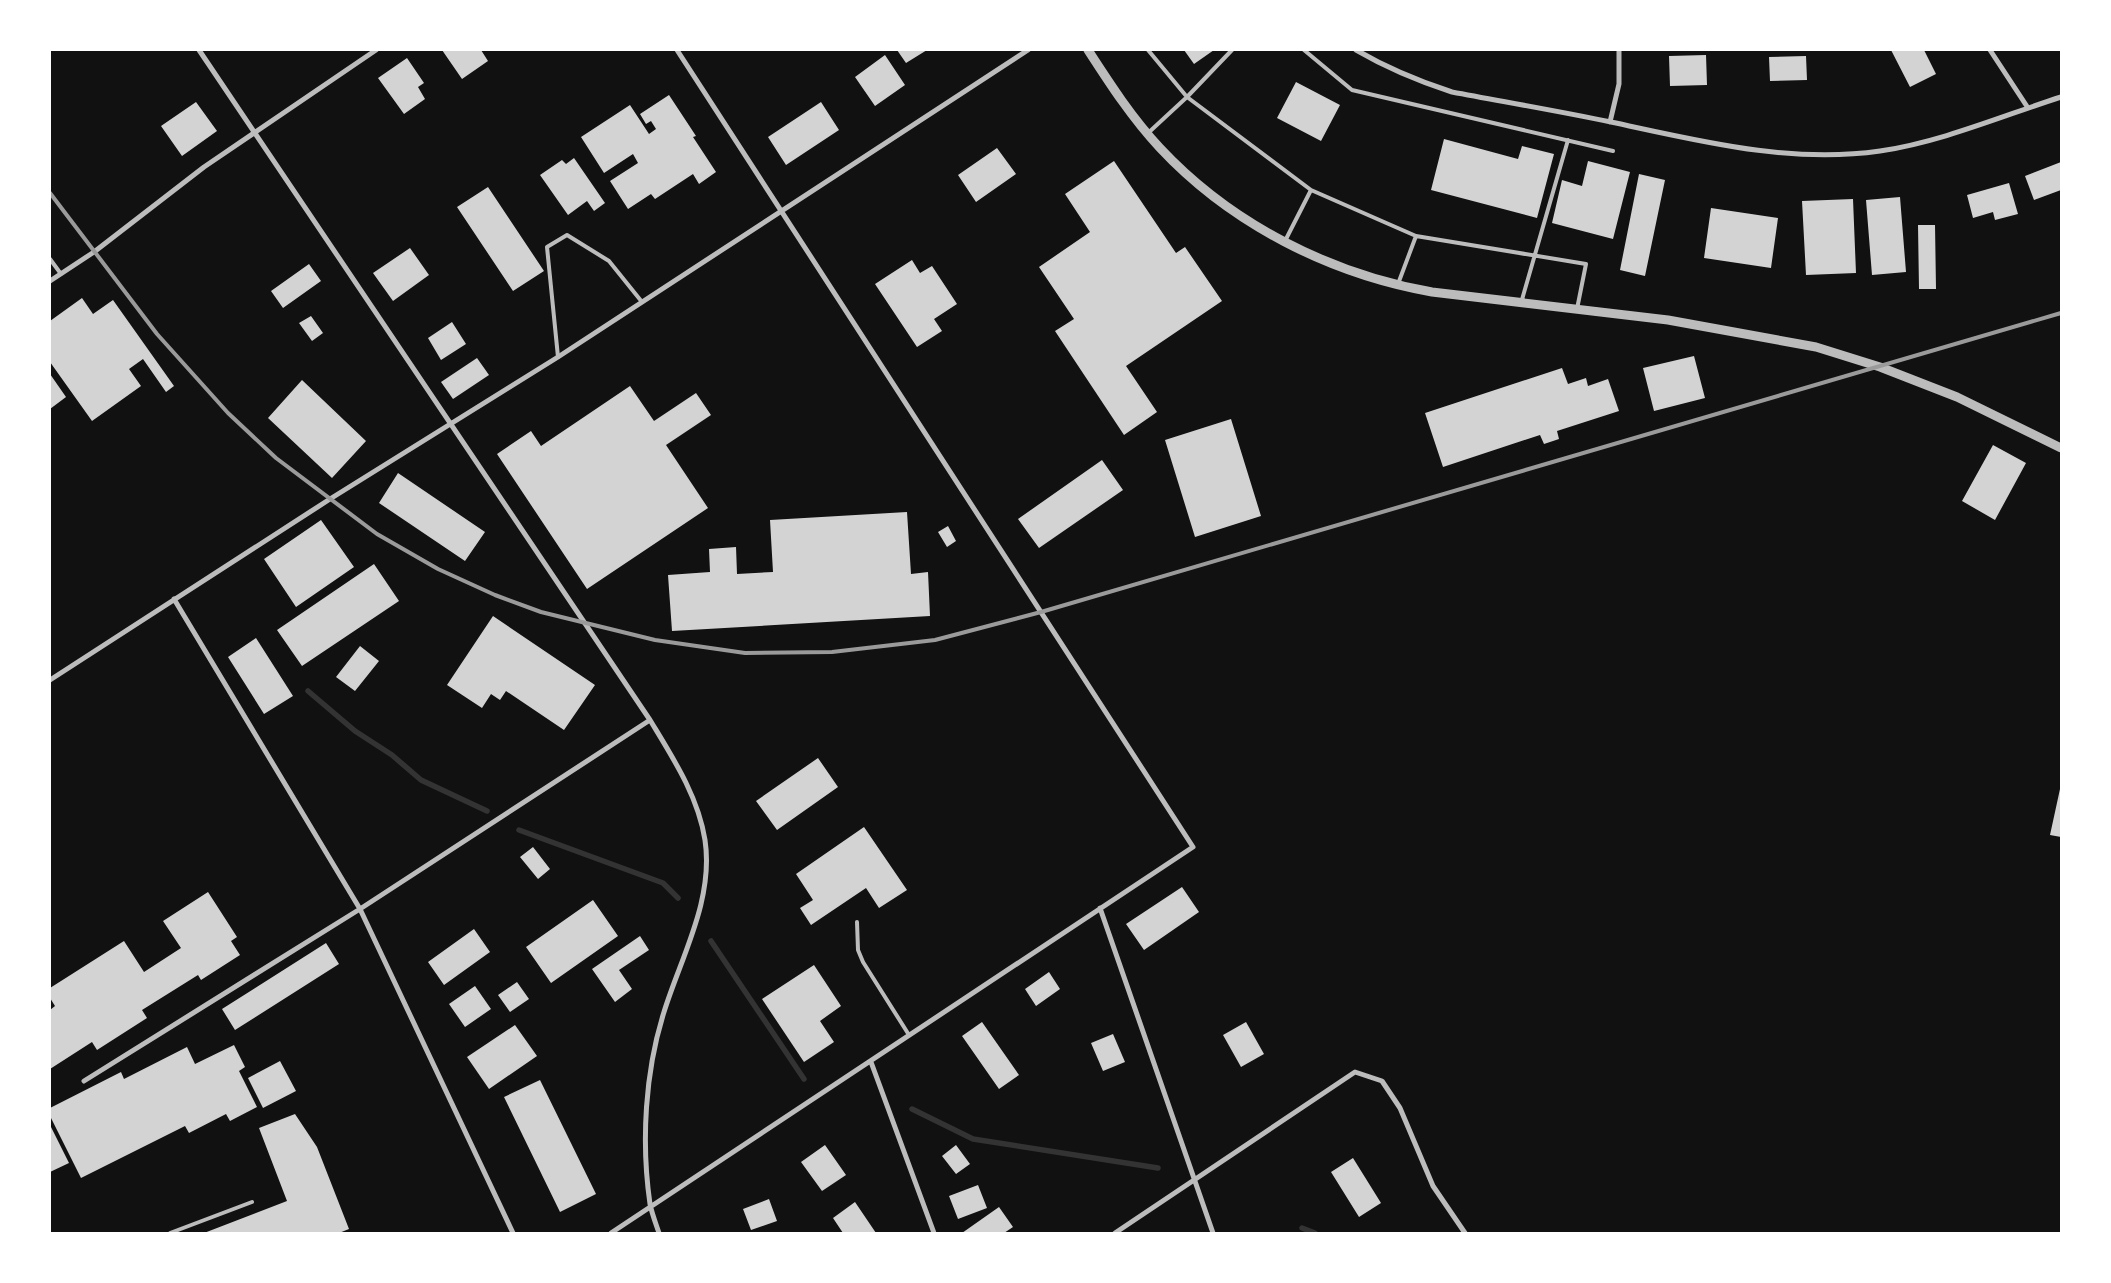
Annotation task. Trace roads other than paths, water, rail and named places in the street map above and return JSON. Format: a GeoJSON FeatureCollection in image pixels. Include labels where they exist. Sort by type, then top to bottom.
{"type":"FeatureCollection","features":[{"type":"Feature","properties":{"kind":"street"},"geometry":{"type":"LineString","coordinates":[[199,50],[650,720],[674,759],[700,817],[706,862],[699,909],[663,1013],[648,1096],[646,1131],[650,1205],[659,1233]]}},
{"type":"Feature","properties":{"kind":"street"},"geometry":{"type":"LineString","coordinates":[[50,281],[94,252],[204,167],[376,50]]}},
{"type":"Feature","properties":{"kind":"street"},"geometry":{"type":"LineString","coordinates":[[611,1233],[650,1205],[871,1062],[1193,847],[677,50]]}},
{"type":"Feature","properties":{"kind":"street"},"geometry":{"type":"LineString","coordinates":[[50,680],[449,423],[558,357],[1028,50]]}},
{"type":"Feature","properties":{"kind":"street"},"geometry":{"type":"LineString","coordinates":[[1088,50],[1147,134],[1192,179],[1259,227],[1329,264],[1397,286],[1668,320],[1816,347],[1880,367],[1941,390],[2061,448]]}},
{"type":"Feature","properties":{"kind":"street"},"geometry":{"type":"LineString","coordinates":[[1356,50],[1385,67],[1417,81],[1452,92],[1610,122],[1721,146],[1770,153],[1828,155],[1890,148],[1946,135],[2061,97]]}},
{"type":"Feature","properties":{"kind":"street"},"geometry":{"type":"LineString","coordinates":[[1610,122],[1619,84],[1619,50]]}},
{"type":"Feature","properties":{"kind":"street"},"geometry":{"type":"LineString","coordinates":[[1990,50],[2028,108]]}},
{"type":"Feature","properties":{"kind":"street"},"geometry":{"type":"LineString","coordinates":[[174,599],[360,908],[513,1233]]}},
{"type":"Feature","properties":{"kind":"street"},"geometry":{"type":"LineString","coordinates":[[84,1081],[360,908],[650,720]]}},
{"type":"Feature","properties":{"kind":"street"},"geometry":{"type":"LineString","coordinates":[[1100,908],[1213,1233]]}},
{"type":"Feature","properties":{"kind":"street"},"geometry":{"type":"LineString","coordinates":[[871,1062],[934,1233]]}},
{"type":"Feature","properties":{"kind":"street"},"geometry":{"type":"LineString","coordinates":[[1115,1233],[1355,1072],[1382,1081],[1400,1108],[1433,1186],[1464,1233]]}},
{"type":"Feature","properties":{"kind":"lane"},"geometry":{"type":"LineString","coordinates":[[1148,50],[1187,97],[1311,190],[1416,236],[1586,264],[1577,309]]}},
{"type":"Feature","properties":{"kind":"lane"},"geometry":{"type":"LineString","coordinates":[[1147,134],[1187,97],[1232,50]]}},
{"type":"Feature","properties":{"kind":"lane"},"geometry":{"type":"LineString","coordinates":[[1304,50],[1352,90],[1613,151]]}},
{"type":"Feature","properties":{"kind":"lane"},"geometry":{"type":"LineString","coordinates":[[1521,303],[1568,140]]}},
{"type":"Feature","properties":{"kind":"lane"},"geometry":{"type":"LineString","coordinates":[[1285,242],[1311,190]]}},
{"type":"Feature","properties":{"kind":"lane"},"geometry":{"type":"LineString","coordinates":[[558,357],[547,247],[566,234],[608,261],[642,302]]}},
{"type":"Feature","properties":{"kind":"lane"},"geometry":{"type":"LineString","coordinates":[[1397,286],[1416,236]]}},
{"type":"Feature","properties":{"kind":"lane"},"geometry":{"type":"LineString","coordinates":[[50,260],[61,274]]}},
{"type":"Feature","properties":{"kind":"lane"},"geometry":{"type":"LineString","coordinates":[[857,922],[858,950],[863,962],[909,1035]]}},
{"type":"Feature","properties":{"kind":"lane"},"geometry":{"type":"LineString","coordinates":[[170,1233],[252,1202]]}},
{"type":"Feature","properties":{"kind":"waterway"},"geometry":{"type":"LineString","coordinates":[[308,691],[355,731],[392,755],[421,780],[487,811]]}},
{"type":"Feature","properties":{"kind":"waterway"},"geometry":{"type":"LineString","coordinates":[[519,830],[663,883],[678,898]]}},
{"type":"Feature","properties":{"kind":"waterway"},"geometry":{"type":"LineString","coordinates":[[711,941],[804,1079]]}},
{"type":"Feature","properties":{"kind":"waterway"},"geometry":{"type":"LineString","coordinates":[[912,1109],[973,1139],[1158,1168]]}},
{"type":"Feature","properties":{"kind":"waterway"},"geometry":{"type":"LineString","coordinates":[[1302,1228],[1315,1233]]}},
{"type":"Feature","properties":{"kind":"railway"},"geometry":{"type":"LineString","coordinates":[[50,193],[157,334],[228,413],[276,458],[377,534],[438,569],[495,595],[541,612],[655,640],[745,653],[832,652],[935,640],[1041,612],[2061,313]]}}]}
